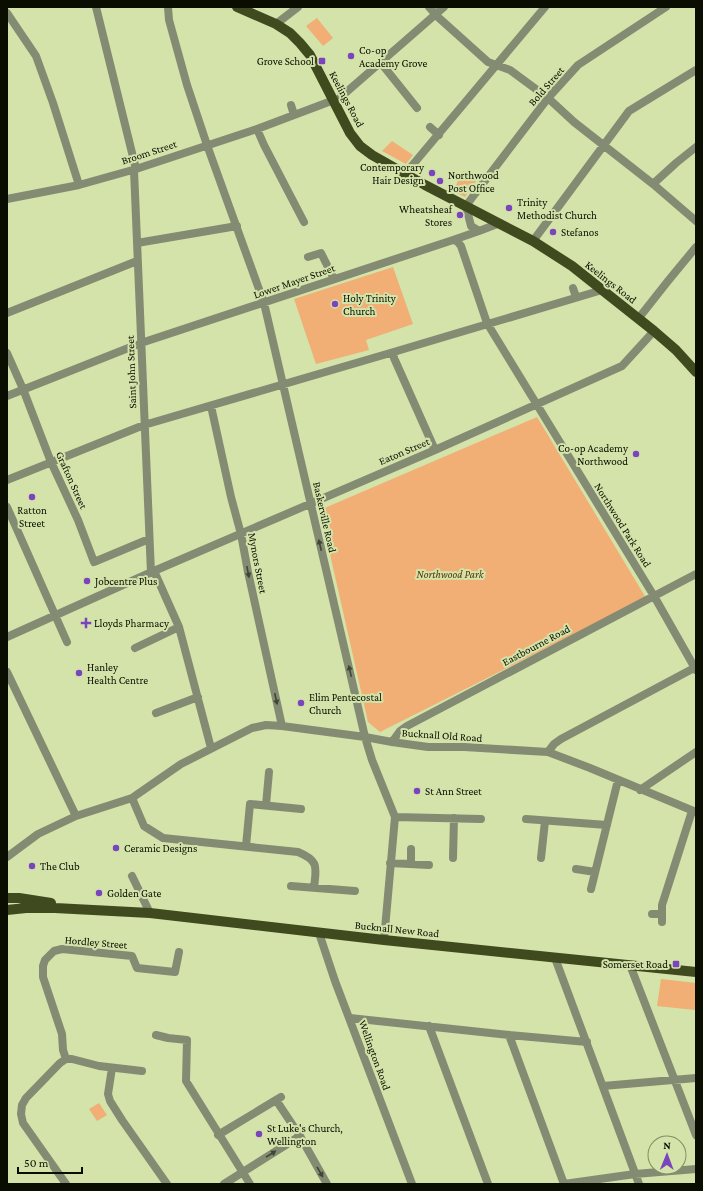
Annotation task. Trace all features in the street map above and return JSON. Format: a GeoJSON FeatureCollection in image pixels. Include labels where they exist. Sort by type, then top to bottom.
{"type":"FeatureCollection","features":[{"type":"Feature","properties":{"kind":"main road","name":"Keelings Road"},"geometry":{"type":"LineString","coordinates":[[237,7],[276,24],[290,33],[300,43],[310,55],[350,133],[360,146],[372,155],[405,174],[533,241],[572,266],[654,331],[676,350],[696,372]]}},
{"type":"Feature","properties":{"kind":"main road","name":"Bucknall New Road"},"geometry":{"type":"LineString","coordinates":[[7,898],[19,898],[94,910]]}},
{"type":"Feature","properties":{"kind":"main road","name":"Bucknall New Road"},"geometry":{"type":"LineString","coordinates":[[7,910],[26,908],[150,913],[319,933],[696,972]]}},
{"type":"Feature","properties":{"kind":"street","name":"Saint John Street"},"geometry":{"type":"LineString","coordinates":[[96,7],[135,169],[137,261],[149,538],[152,572],[159,583],[179,627],[211,748]]}},
{"type":"Feature","properties":{"kind":"street","name":"Baskerville Road"},"geometry":{"type":"LineString","coordinates":[[168,7],[169,20],[186,84],[255,274],[264,303],[284,383],[365,737],[372,760],[395,817]]}},
{"type":"Feature","properties":{"kind":"street"},"geometry":{"type":"LineString","coordinates":[[276,24],[298,7]]}},
{"type":"Feature","properties":{"kind":"street"},"geometry":{"type":"LineString","coordinates":[[429,7],[488,62],[510,70],[548,98],[574,122],[653,184],[696,221]]}},
{"type":"Feature","properties":{"kind":"street","name":"Broom Street"},"geometry":{"type":"LineString","coordinates":[[7,199],[79,185],[135,169],[334,101],[381,63],[444,7]]}},
{"type":"Feature","properties":{"kind":"street"},"geometry":{"type":"LineString","coordinates":[[405,174],[545,7]]}},
{"type":"Feature","properties":{"kind":"street","name":"Bold Street"},"geometry":{"type":"LineString","coordinates":[[466,206],[548,98],[578,65],[666,7]]}},
{"type":"Feature","properties":{"kind":"street"},"geometry":{"type":"LineString","coordinates":[[7,13],[36,56],[53,103],[79,185]]}},
{"type":"Feature","properties":{"kind":"street"},"geometry":{"type":"LineString","coordinates":[[381,63],[418,108]]}},
{"type":"Feature","properties":{"kind":"street"},"geometry":{"type":"LineString","coordinates":[[533,241],[629,111],[696,70]]}},
{"type":"Feature","properties":{"kind":"street"},"geometry":{"type":"LineString","coordinates":[[291,105],[294,115]]}},
{"type":"Feature","properties":{"kind":"street"},"geometry":{"type":"LineString","coordinates":[[430,126],[439,135]]}},
{"type":"Feature","properties":{"kind":"street"},"geometry":{"type":"LineString","coordinates":[[257,128],[264,145],[304,222]]}},
{"type":"Feature","properties":{"kind":"street"},"geometry":{"type":"LineString","coordinates":[[653,184],[696,147]]}},
{"type":"Feature","properties":{"kind":"street"},"geometry":{"type":"LineString","coordinates":[[466,206],[471,226],[479,230],[500,223]]}},
{"type":"Feature","properties":{"kind":"street"},"geometry":{"type":"LineString","coordinates":[[137,242],[237,226]]}},
{"type":"Feature","properties":{"kind":"street","name":"Lower Mayer Street"},"geometry":{"type":"LineString","coordinates":[[7,396],[141,343],[455,240],[479,230]]}},
{"type":"Feature","properties":{"kind":"street","name":"Northwood Park Road"},"geometry":{"type":"LineString","coordinates":[[455,240],[461,246],[487,323],[654,596],[695,668]]}},
{"type":"Feature","properties":{"kind":"street"},"geometry":{"type":"LineString","coordinates":[[638,319],[696,247]]}},
{"type":"Feature","properties":{"kind":"street"},"geometry":{"type":"LineString","coordinates":[[308,257],[321,253],[334,279]]}},
{"type":"Feature","properties":{"kind":"street"},"geometry":{"type":"LineString","coordinates":[[7,313],[137,261]]}},
{"type":"Feature","properties":{"kind":"street"},"geometry":{"type":"LineString","coordinates":[[573,288],[576,298]]}},
{"type":"Feature","properties":{"kind":"street"},"geometry":{"type":"LineString","coordinates":[[7,480],[144,426],[169,418],[602,290]]}},
{"type":"Feature","properties":{"kind":"street","name":"Eaton Street"},"geometry":{"type":"LineString","coordinates":[[7,637],[152,572],[435,450],[622,366],[654,331]]}},
{"type":"Feature","properties":{"kind":"street","name":"Grafton Street"},"geometry":{"type":"LineString","coordinates":[[7,352],[52,462],[78,520],[94,562],[149,538]]}},
{"type":"Feature","properties":{"kind":"street"},"geometry":{"type":"LineString","coordinates":[[396,352],[394,358],[435,450]]}},
{"type":"Feature","properties":{"kind":"street","name":"Mynors Street"},"geometry":{"type":"LineString","coordinates":[[211,406],[231,497],[241,534],[282,726]]}},
{"type":"Feature","properties":{"kind":"street"},"geometry":{"type":"LineString","coordinates":[[7,507],[67,642]]}},
{"type":"Feature","properties":{"kind":"street","name":"Eastbourne Road"},"geometry":{"type":"LineString","coordinates":[[392,742],[400,731],[407,726],[696,574]]}},
{"type":"Feature","properties":{"kind":"street"},"geometry":{"type":"LineString","coordinates":[[135,648],[179,627]]}},
{"type":"Feature","properties":{"kind":"street"},"geometry":{"type":"LineString","coordinates":[[548,752],[554,744],[561,739],[695,668]]}},
{"type":"Feature","properties":{"kind":"street"},"geometry":{"type":"LineString","coordinates":[[7,672],[76,816]]}},
{"type":"Feature","properties":{"kind":"street"},"geometry":{"type":"LineString","coordinates":[[156,713],[198,697]]}},
{"type":"Feature","properties":{"kind":"street","name":"Bucknall Old Road"},"geometry":{"type":"LineString","coordinates":[[7,858],[38,834],[76,816],[132,798],[180,764],[252,728],[266,725],[365,737],[428,747],[464,747],[548,752],[694,812]]}},
{"type":"Feature","properties":{"kind":"street"},"geometry":{"type":"LineString","coordinates":[[640,790],[696,752]]}},
{"type":"Feature","properties":{"kind":"street"},"geometry":{"type":"LineString","coordinates":[[266,805],[269,772]]}},
{"type":"Feature","properties":{"kind":"street"},"geometry":{"type":"LineString","coordinates":[[591,889],[618,780]]}},
{"type":"Feature","properties":{"kind":"street"},"geometry":{"type":"LineString","coordinates":[[132,798],[144,826],[163,838],[298,852],[312,859],[315,866],[314,888]]}},
{"type":"Feature","properties":{"kind":"street"},"geometry":{"type":"LineString","coordinates":[[246,846],[250,804],[301,809]]}},
{"type":"Feature","properties":{"kind":"street"},"geometry":{"type":"LineString","coordinates":[[652,914],[662,918],[662,905],[694,812]]}},
{"type":"Feature","properties":{"kind":"street"},"geometry":{"type":"LineString","coordinates":[[384,940],[395,817],[481,819]]}},
{"type":"Feature","properties":{"kind":"street"},"geometry":{"type":"LineString","coordinates":[[453,858],[454,818]]}},
{"type":"Feature","properties":{"kind":"street"},"geometry":{"type":"LineString","coordinates":[[526,819],[607,826]]}},
{"type":"Feature","properties":{"kind":"street"},"geometry":{"type":"LineString","coordinates":[[541,858],[545,821]]}},
{"type":"Feature","properties":{"kind":"street"},"geometry":{"type":"LineString","coordinates":[[411,850],[411,864]]}},
{"type":"Feature","properties":{"kind":"street"},"geometry":{"type":"LineString","coordinates":[[390,863],[429,865]]}},
{"type":"Feature","properties":{"kind":"street"},"geometry":{"type":"LineString","coordinates":[[576,869],[595,872]]}},
{"type":"Feature","properties":{"kind":"street"},"geometry":{"type":"LineString","coordinates":[[132,876],[150,913]]}},
{"type":"Feature","properties":{"kind":"street"},"geometry":{"type":"LineString","coordinates":[[291,886],[355,891]]}},
{"type":"Feature","properties":{"kind":"street","name":"Wellington Road"},"geometry":{"type":"LineString","coordinates":[[319,933],[335,981],[412,1184]]}},
{"type":"Feature","properties":{"kind":"street","name":"Hordley Street"},"geometry":{"type":"LineString","coordinates":[[66,1059],[63,1050],[62,1034],[44,977],[43,966],[49,955],[54,951],[68,949],[132,956],[137,968],[175,972],[178,952]]}},
{"type":"Feature","properties":{"kind":"street"},"geometry":{"type":"LineString","coordinates":[[555,958],[639,1184]]}},
{"type":"Feature","properties":{"kind":"street"},"geometry":{"type":"LineString","coordinates":[[630,965],[696,1135]]}},
{"type":"Feature","properties":{"kind":"street"},"geometry":{"type":"LineString","coordinates":[[350,1018],[587,1042]]}},
{"type":"Feature","properties":{"kind":"street"},"geometry":{"type":"LineString","coordinates":[[429,1026],[488,1184]]}},
{"type":"Feature","properties":{"kind":"street"},"geometry":{"type":"LineString","coordinates":[[156,1035],[187,1040],[186,1081],[218,1135],[250,1184]]}},
{"type":"Feature","properties":{"kind":"street"},"geometry":{"type":"LineString","coordinates":[[510,1035],[564,1184],[635,1174],[696,1169]]}},
{"type":"Feature","properties":{"kind":"street"},"geometry":{"type":"LineString","coordinates":[[66,1184],[24,1123],[21,1110],[26,1098],[60,1063],[66,1059],[112,1068],[142,1071]]}},
{"type":"Feature","properties":{"kind":"street"},"geometry":{"type":"LineString","coordinates":[[112,1068],[108,1094],[110,1101],[167,1184]]}},
{"type":"Feature","properties":{"kind":"street"},"geometry":{"type":"LineString","coordinates":[[603,1086],[696,1078]]}},
{"type":"Feature","properties":{"kind":"street"},"geometry":{"type":"LineString","coordinates":[[218,1135],[278,1099],[327,1184]]}},
{"type":"Feature","properties":{"kind":"street"},"geometry":{"type":"LineString","coordinates":[[224,1184],[300,1136]]}},
{"type":"Feature","properties":{"kind":"green space"},"geometry":{"type":"Polygon","coordinates":[[[317,18],[333,38],[323,46],[306,26],[317,18]]]}},
{"type":"Feature","properties":{"kind":"green space"},"geometry":{"type":"Polygon","coordinates":[[[392,141],[413,155],[406,164],[382,151],[392,141]]]}},
{"type":"Feature","properties":{"kind":"green space"},"geometry":{"type":"Polygon","coordinates":[[[463,171],[477,180],[465,197],[453,191],[463,171]]]}},
{"type":"Feature","properties":{"kind":"green space"},"geometry":{"type":"Polygon","coordinates":[[[393,267],[413,324],[366,340],[369,350],[316,364],[294,299],[393,267]]]}},
{"type":"Feature","properties":{"kind":"green space","name":"Northwood Park"},"geometry":{"type":"Polygon","coordinates":[[[537,417],[646,598],[380,732],[368,722],[320,510],[537,417]]]}},
{"type":"Feature","properties":{"kind":"green space"},"geometry":{"type":"Polygon","coordinates":[[[661,979],[696,983],[696,1011],[657,1006],[661,979]]]}},
{"type":"Feature","properties":{"kind":"green space"},"geometry":{"type":"Polygon","coordinates":[[[99,1103],[107,1115],[97,1121],[89,1109],[99,1103]]]}},
{"type":"Feature","properties":{"kind":"place","name":"Co-op Academy Grove"},"geometry":{"type":"Point","coordinates":[351,56]}},
{"type":"Feature","properties":{"kind":"place","name":"Grove School"},"geometry":{"type":"Point","coordinates":[322,61]}},
{"type":"Feature","properties":{"kind":"place","name":"Contemporary Hair Design"},"geometry":{"type":"Point","coordinates":[432,173]}},
{"type":"Feature","properties":{"kind":"place","name":"Northwood Post Office"},"geometry":{"type":"Point","coordinates":[440,181]}},
{"type":"Feature","properties":{"kind":"place","name":"Trinity Methodist Church"},"geometry":{"type":"Point","coordinates":[509,208]}},
{"type":"Feature","properties":{"kind":"place","name":"Wheatsheaf Stores"},"geometry":{"type":"Point","coordinates":[460,215]}},
{"type":"Feature","properties":{"kind":"place","name":"Stefanos"},"geometry":{"type":"Point","coordinates":[553,232]}},
{"type":"Feature","properties":{"kind":"place","name":"Holy Trinity Church"},"geometry":{"type":"Point","coordinates":[335,304]}},
{"type":"Feature","properties":{"kind":"place","name":"Co-op Academy Northwood"},"geometry":{"type":"Point","coordinates":[636,454]}},
{"type":"Feature","properties":{"kind":"place","name":"Ratton Street"},"geometry":{"type":"Point","coordinates":[32,497]}},
{"type":"Feature","properties":{"kind":"place","name":"Jobcentre Plus"},"geometry":{"type":"Point","coordinates":[87,581]}},
{"type":"Feature","properties":{"kind":"place","name":"Lloyds Pharmacy"},"geometry":{"type":"Point","coordinates":[86,623]}},
{"type":"Feature","properties":{"kind":"place","name":"Hanley Health Centre"},"geometry":{"type":"Point","coordinates":[79,673]}},
{"type":"Feature","properties":{"kind":"place","name":"Elim Pentecostal Church"},"geometry":{"type":"Point","coordinates":[301,703]}},
{"type":"Feature","properties":{"kind":"place","name":"St Ann Street"},"geometry":{"type":"Point","coordinates":[417,791]}},
{"type":"Feature","properties":{"kind":"place","name":"Ceramic Designs"},"geometry":{"type":"Point","coordinates":[116,848]}},
{"type":"Feature","properties":{"kind":"place","name":"The Club"},"geometry":{"type":"Point","coordinates":[32,866]}},
{"type":"Feature","properties":{"kind":"place","name":"Golden Gate"},"geometry":{"type":"Point","coordinates":[99,893]}},
{"type":"Feature","properties":{"kind":"place","name":"Somerset Road"},"geometry":{"type":"Point","coordinates":[676,964]}},
{"type":"Feature","properties":{"kind":"place","name":"St Luke's Church, Wellington"},"geometry":{"type":"Point","coordinates":[259,1134]}}]}
